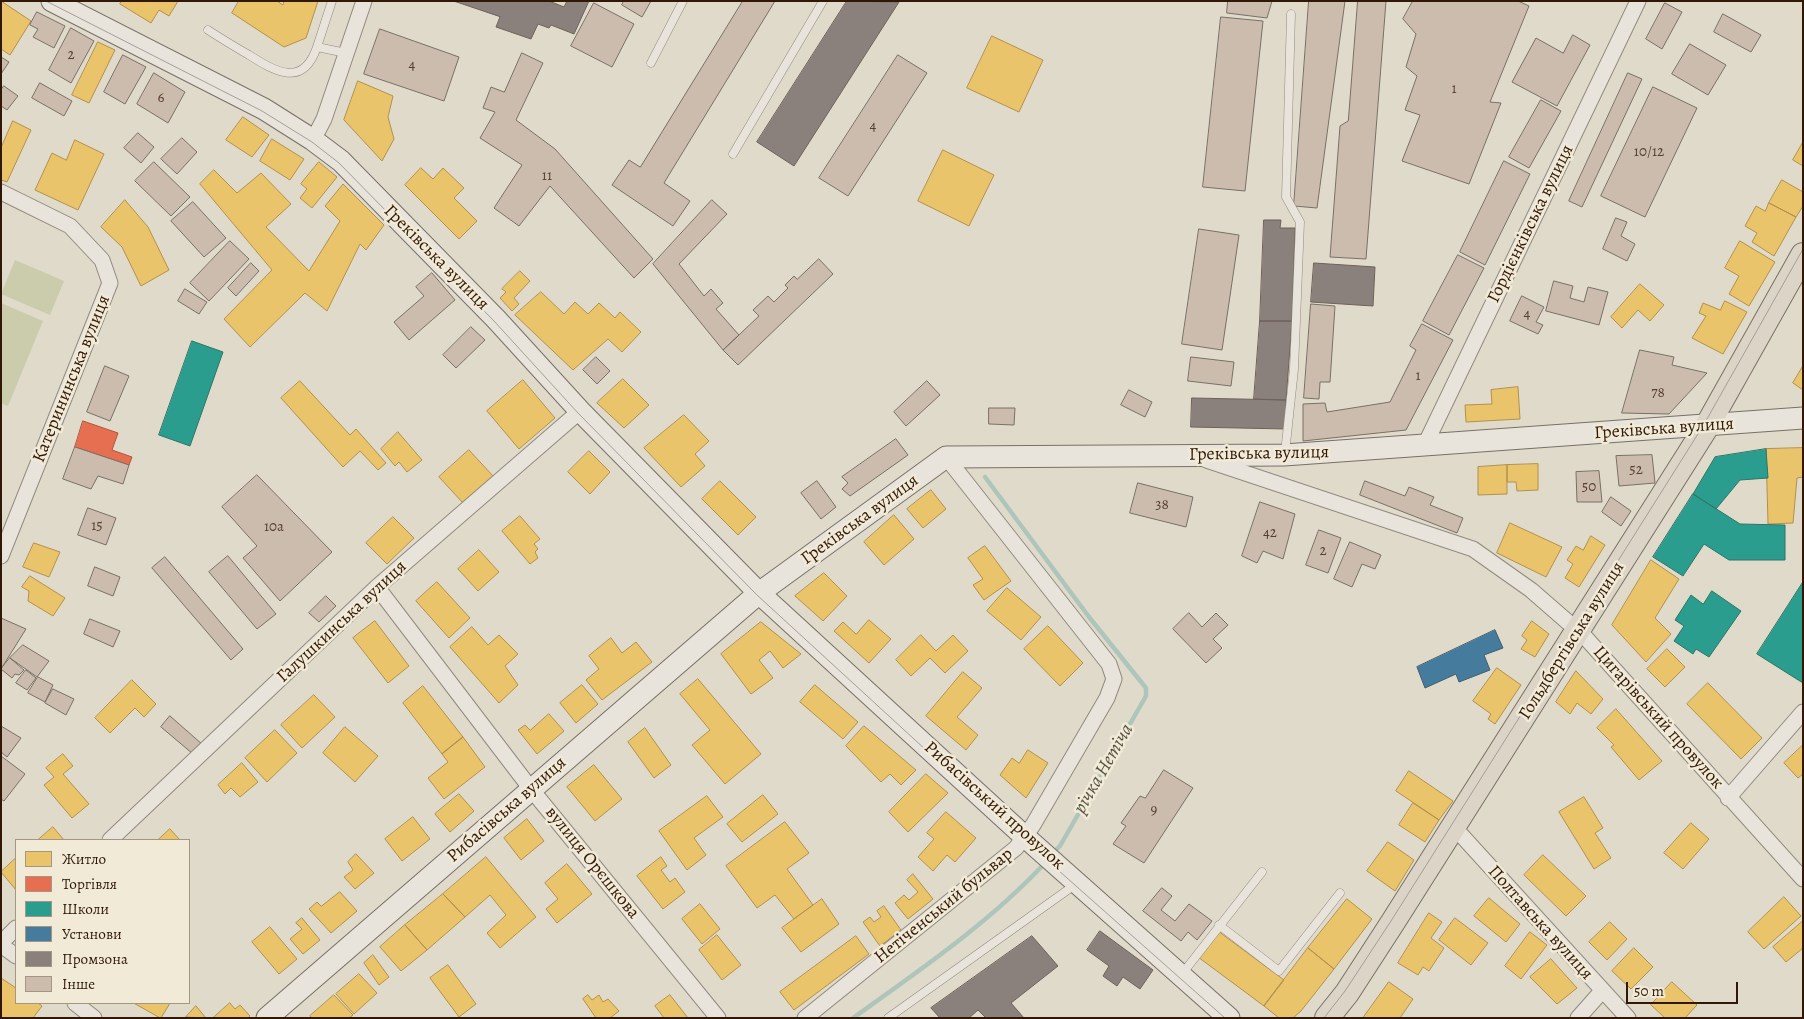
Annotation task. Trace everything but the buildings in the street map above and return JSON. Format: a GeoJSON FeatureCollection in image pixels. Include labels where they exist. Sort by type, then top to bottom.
{"type":"FeatureCollection","features":[{"type":"Feature","properties":{"kind":"main road","name":"Гольдбергівська вулиця"},"geometry":{"type":"LineString","coordinates":[[1327,1018],[1347,993],[1454,827],[1707,426],[1803,255]]}},
{"type":"Feature","properties":{"kind":"street","name":"Греківська вулиця"},"geometry":{"type":"LineString","coordinates":[[52,1],[264,109],[313,140],[341,162],[496,319],[753,598],[946,457],[1284,455],[1424,447],[1803,418]]}},
{"type":"Feature","properties":{"kind":"street"},"geometry":{"type":"LineString","coordinates":[[313,140],[324,119],[364,1]]}},
{"type":"Feature","properties":{"kind":"street","name":"Гордієнківська вулиця"},"geometry":{"type":"LineString","coordinates":[[1424,447],[1638,1]]}},
{"type":"Feature","properties":{"kind":"street","name":"Катерининська вулиця"},"geometry":{"type":"LineString","coordinates":[[1,192],[70,226],[102,260],[110,284],[1,556]]}},
{"type":"Feature","properties":{"kind":"street","name":"Галушкинська вулиця"},"geometry":{"type":"LineString","coordinates":[[111,839],[377,587],[580,411]]}},
{"type":"Feature","properties":{"kind":"street","name":"Цигарівський провулок"},"geometry":{"type":"LineString","coordinates":[[1193,456],[1473,549],[1531,590],[1579,630],[1728,798],[1803,879]]}},
{"type":"Feature","properties":{"kind":"street","name":"Нетіченський бульвар"},"geometry":{"type":"LineString","coordinates":[[805,1018],[1016,848],[1107,698],[1114,679],[1109,664],[946,457]]}},
{"type":"Feature","properties":{"kind":"street","name":"вулиця Орєшкова"},"geometry":{"type":"LineString","coordinates":[[377,587],[531,789],[718,1018]]}},
{"type":"Feature","properties":{"kind":"street","name":"Рибасівська вулиця"},"geometry":{"type":"LineString","coordinates":[[267,1018],[753,598]]}},
{"type":"Feature","properties":{"kind":"street","name":"Рибасівський провулок"},"geometry":{"type":"LineString","coordinates":[[753,598],[1229,1018]]}},
{"type":"Feature","properties":{"kind":"street"},"geometry":{"type":"LineString","coordinates":[[1728,798],[1803,712]]}},
{"type":"Feature","properties":{"kind":"street","name":"Полтавська вулиця"},"geometry":{"type":"LineString","coordinates":[[1454,827],[1628,1018]]}},
{"type":"Feature","properties":{"kind":"street"},"geometry":{"type":"LineString","coordinates":[[15,929],[1,944],[15,955]]}},
{"type":"Feature","properties":{"kind":"street"},"geometry":{"type":"LineString","coordinates":[[1578,1018],[1602,991]]}},
{"type":"Feature","properties":{"kind":"street"},"geometry":{"type":"LineString","coordinates":[[76,1004],[94,1018]]}},
{"type":"Feature","properties":{"kind":"lane"},"geometry":{"type":"LineString","coordinates":[[208,30],[278,73],[292,74],[300,71],[314,56],[332,1]]}},
{"type":"Feature","properties":{"kind":"lane"},"geometry":{"type":"LineString","coordinates":[[651,63],[683,1]]}},
{"type":"Feature","properties":{"kind":"lane"},"geometry":{"type":"LineString","coordinates":[[733,154],[823,1]]}},
{"type":"Feature","properties":{"kind":"lane"},"geometry":{"type":"LineString","coordinates":[[1284,455],[1294,369],[1300,222],[1286,197],[1291,14]]}},
{"type":"Feature","properties":{"kind":"lane"},"geometry":{"type":"LineString","coordinates":[[317,46],[346,53]]}},
{"type":"Feature","properties":{"kind":"lane"},"geometry":{"type":"LineString","coordinates":[[1180,975],[1262,872]]}},
{"type":"Feature","properties":{"kind":"lane"},"geometry":{"type":"LineString","coordinates":[[888,1018],[1077,883]]}},
{"type":"Feature","properties":{"kind":"lane"},"geometry":{"type":"LineString","coordinates":[[1219,926],[1279,972],[1340,893]]}},
{"type":"Feature","properties":{"kind":"green space"},"geometry":{"type":"Polygon","coordinates":[[[15,260],[64,281],[50,315],[1,294],[15,260]]]}},
{"type":"Feature","properties":{"kind":"green space"},"geometry":{"type":"Polygon","coordinates":[[[1,303],[43,321],[8,406],[1,403],[1,303]]]}},
{"type":"Feature","properties":{"kind":"waterway","name":"річка Нетіча"},"geometry":{"type":"LineString","coordinates":[[985,477],[1089,617],[1146,688],[1146,696],[1060,846],[1053,853]]}},
{"type":"Feature","properties":{"kind":"waterway","name":"річка Нетіча"},"geometry":{"type":"LineString","coordinates":[[853,1018],[977,926],[1001,906],[1045,863]]}},
{"type":"Feature","properties":{"kind":"tram line"},"geometry":{"type":"LineString","coordinates":[[46,1],[262,111],[312,142],[339,163],[494,321],[578,413],[757,595],[1023,839],[1225,1018]]}},
{"type":"Feature","properties":{"kind":"tram line"},"geometry":{"type":"LineString","coordinates":[[1324,1018],[1345,991],[1391,921],[1703,426],[1803,249]]}}]}
